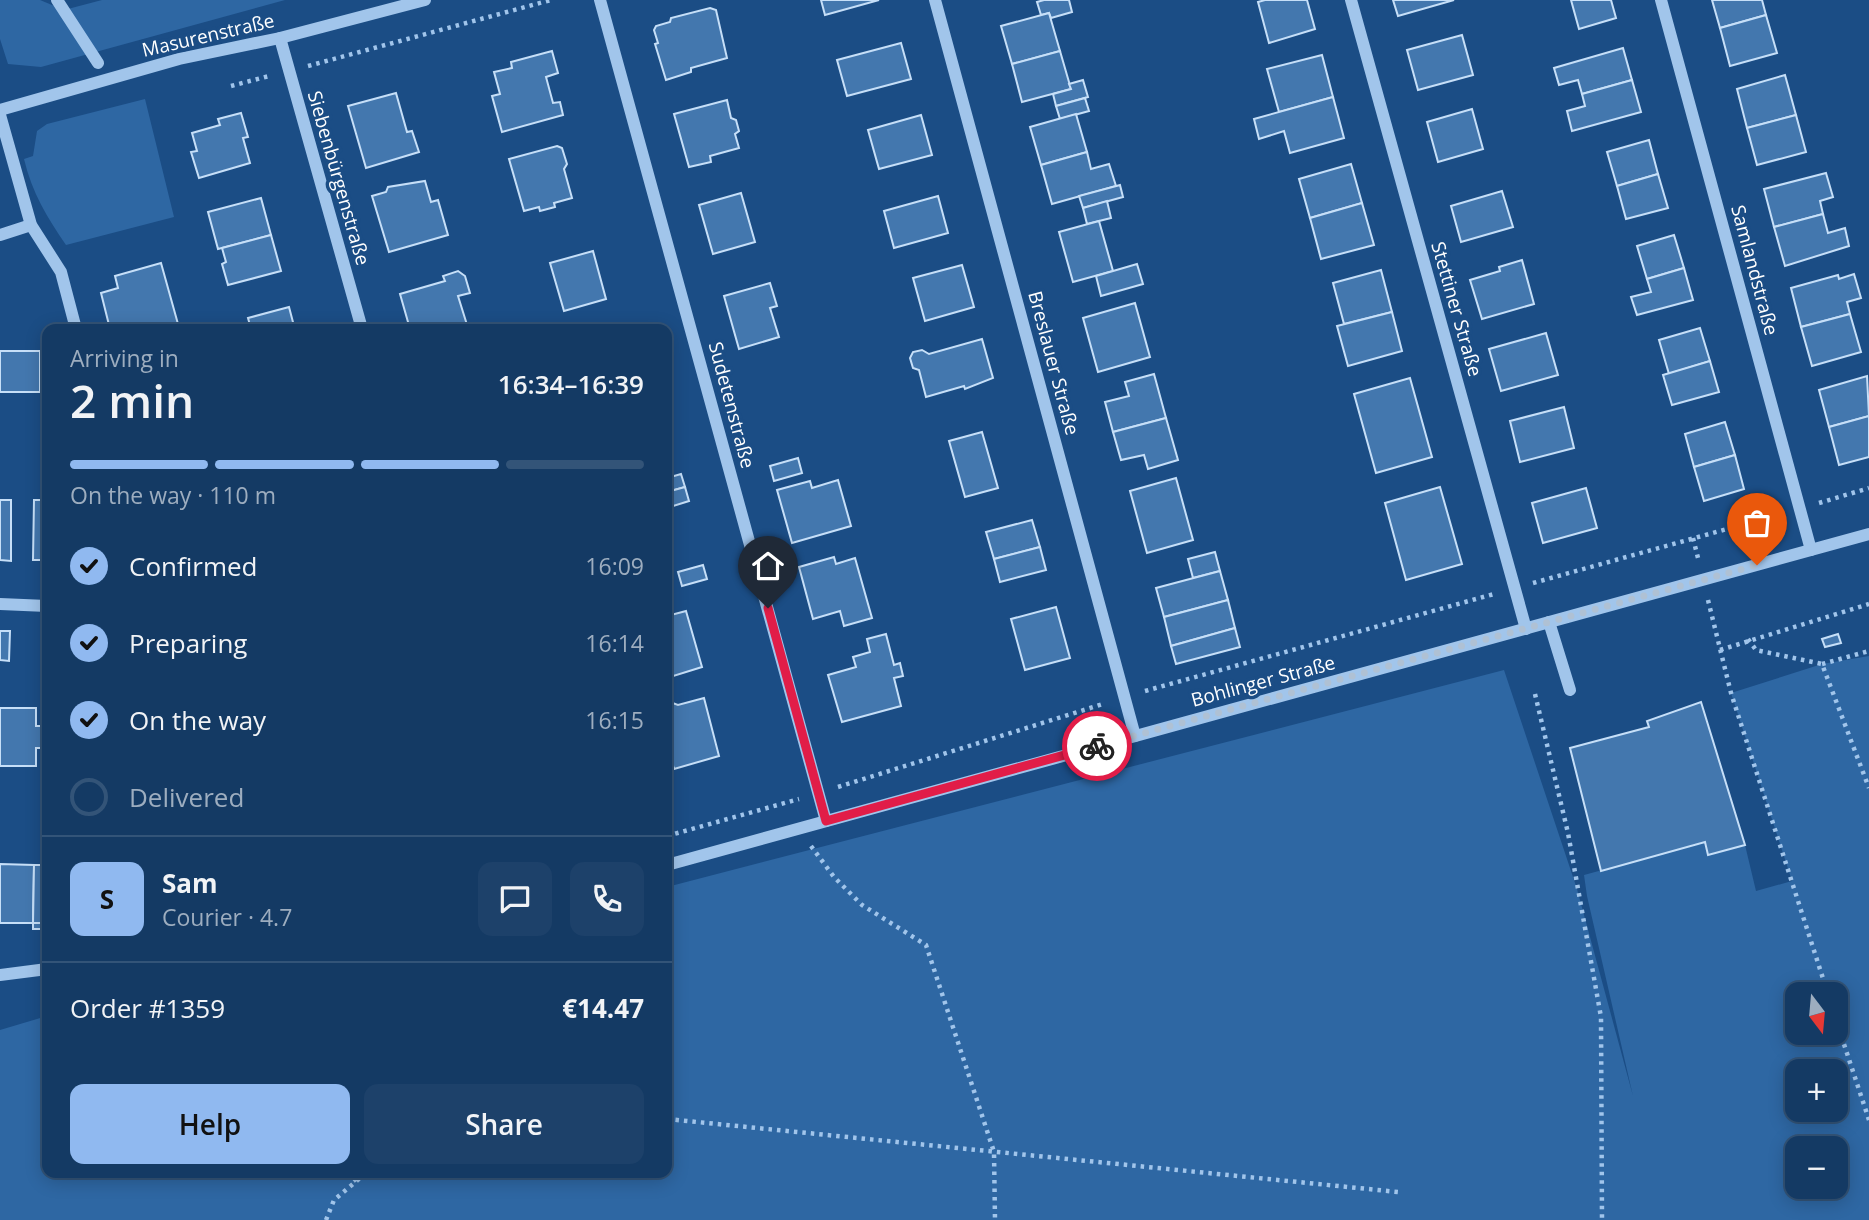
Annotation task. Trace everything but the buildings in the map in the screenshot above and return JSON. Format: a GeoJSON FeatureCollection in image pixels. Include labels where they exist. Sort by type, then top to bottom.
{"type":"FeatureCollection","features":[{"type":"Feature","properties":{"kind":"street"},"geometry":{"type":"LineString","coordinates":[[57,0],[98,63]]}},
{"type":"Feature","properties":{"kind":"street","name":"Masurenstraße"},"geometry":{"type":"LineString","coordinates":[[0,113],[179,59],[280,38],[425,0]]}},
{"type":"Feature","properties":{"kind":"street","name":"Sudetenstraße"},"geometry":{"type":"LineString","coordinates":[[600,0],[826,821]]}},
{"type":"Feature","properties":{"kind":"street","name":"Breslauer Straße"},"geometry":{"type":"LineString","coordinates":[[935,0],[1135,736]]}},
{"type":"Feature","properties":{"kind":"street","name":"Stettiner Straße"},"geometry":{"type":"LineString","coordinates":[[1351,0],[1526,629]]}},
{"type":"Feature","properties":{"kind":"street","name":"Samlandstraße"},"geometry":{"type":"LineString","coordinates":[[1661,0],[1811,550]]}},
{"type":"Feature","properties":{"kind":"street","name":"Siebenbürgenstraße"},"geometry":{"type":"LineString","coordinates":[[280,38],[361,324]]}},
{"type":"Feature","properties":{"kind":"street"},"geometry":{"type":"LineString","coordinates":[[0,113],[31,225],[61,272],[75,324]]}},
{"type":"Feature","properties":{"kind":"street"},"geometry":{"type":"LineString","coordinates":[[0,235],[31,225]]}},
{"type":"Feature","properties":{"kind":"street","name":"Bohlinger Straße"},"geometry":{"type":"LineString","coordinates":[[672,863],[1869,534]]}},
{"type":"Feature","properties":{"kind":"street"},"geometry":{"type":"LineString","coordinates":[[0,604],[42,606]]}},
{"type":"Feature","properties":{"kind":"street"},"geometry":{"type":"LineString","coordinates":[[1549,622],[1570,690]]}},
{"type":"Feature","properties":{"kind":"street"},"geometry":{"type":"LineString","coordinates":[[0,975],[42,970]]}},
{"type":"Feature","properties":{"kind":"path"},"geometry":{"type":"LineString","coordinates":[[231,86],[551,0]]}},
{"type":"Feature","properties":{"kind":"path"},"geometry":{"type":"LineString","coordinates":[[672,835],[818,794],[1124,697],[1869,488]]}},
{"type":"Feature","properties":{"kind":"path"},"geometry":{"type":"LineString","coordinates":[[1693,538],[1731,693],[1824,982]]}},
{"type":"Feature","properties":{"kind":"path"},"geometry":{"type":"LineString","coordinates":[[1720,650],[1748,639],[1869,604]]}},
{"type":"Feature","properties":{"kind":"path"},"geometry":{"type":"LineString","coordinates":[[1748,639],[1756,650],[1822,664],[1869,651]]}},
{"type":"Feature","properties":{"kind":"path"},"geometry":{"type":"LineString","coordinates":[[1822,664],[1869,788]]}},
{"type":"Feature","properties":{"kind":"path"},"geometry":{"type":"LineString","coordinates":[[1535,694],[1568,833],[1601,1017],[1602,1220]]}},
{"type":"Feature","properties":{"kind":"path"},"geometry":{"type":"LineString","coordinates":[[798,828],[834,877],[862,905],[926,945],[994,1152],[995,1220]]}},
{"type":"Feature","properties":{"kind":"path"},"geometry":{"type":"LineString","coordinates":[[1844,1045],[1869,1119]]}},
{"type":"Feature","properties":{"kind":"path"},"geometry":{"type":"LineString","coordinates":[[672,1120],[1398,1192]]}},
{"type":"Feature","properties":{"kind":"path"},"geometry":{"type":"LineString","coordinates":[[353,1178],[356,1182]]}},
{"type":"Feature","properties":{"kind":"path"},"geometry":{"type":"LineString","coordinates":[[326,1220],[334,1200],[360,1178]]}},
{"type":"Feature","properties":{"kind":"shaded area"},"geometry":{"type":"Polygon","coordinates":[[[0,0],[40,0],[64,10],[102,0],[285,0],[41,67],[8,64],[0,39],[0,0]]]}},
{"type":"Feature","properties":{"kind":"shaded area"},"geometry":{"type":"Polygon","coordinates":[[[145,99],[174,217],[66,245],[41,204],[24,159],[33,156],[37,131],[47,124],[145,99]]]}},
{"type":"Feature","properties":{"kind":"shaded area"},"geometry":{"type":"Polygon","coordinates":[[[1869,656],[1869,1220],[0,1220],[0,1030],[42,1017],[42,1178],[672,1178],[672,886],[1504,670],[1577,889],[1633,1096],[1584,875],[1705,842],[1709,855],[1745,845],[1756,891],[1792,881],[1731,693],[1822,664],[1869,656]]]}},
{"type":"Feature","properties":{"kind":"way so far"},"geometry":{"type":"LineString","coordinates":[[1097,746],[1757,565]]}},
{"type":"Feature","properties":{"kind":"route"},"geometry":{"type":"LineString","coordinates":[[768,608],[826,821],[1097,746]]}}]}
